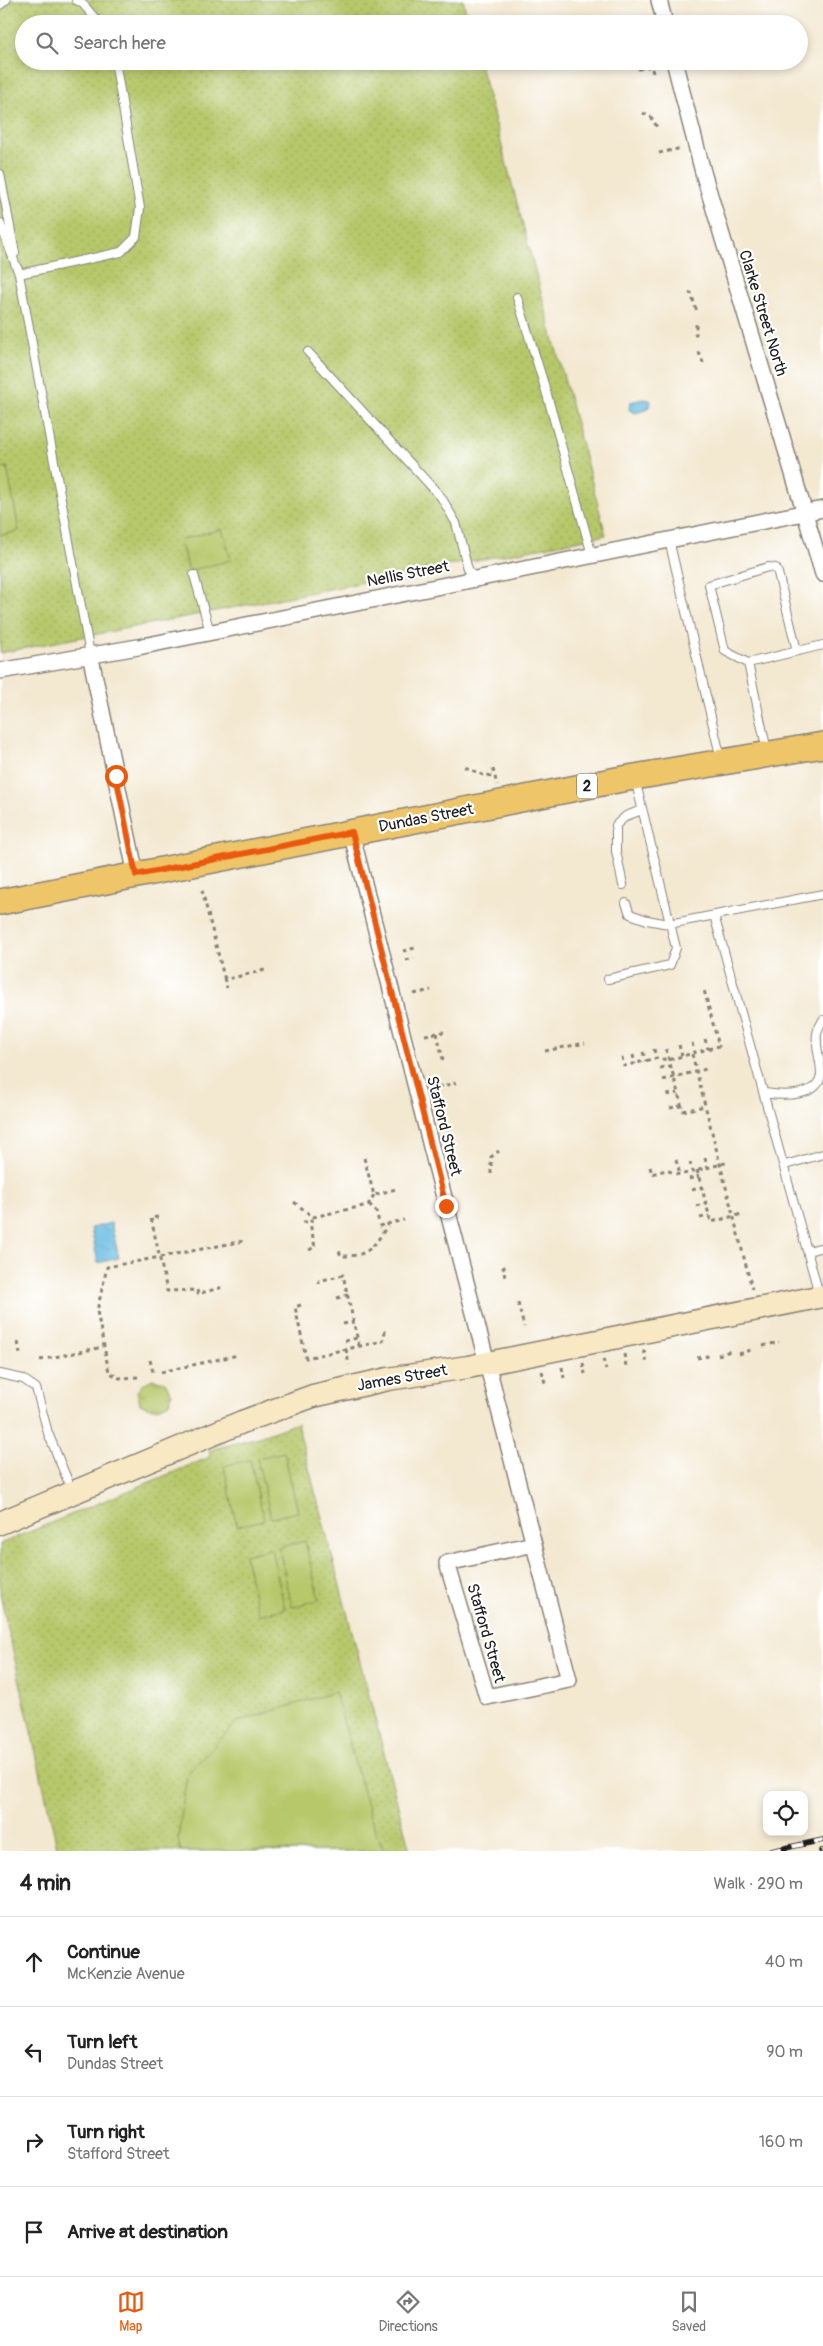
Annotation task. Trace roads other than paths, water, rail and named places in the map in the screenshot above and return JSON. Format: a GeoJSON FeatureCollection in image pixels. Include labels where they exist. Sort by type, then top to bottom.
{"type":"FeatureCollection","features":[{"type":"Feature","properties":{"kind":"main road","name":"Dundas Street"},"geometry":{"type":"LineString","coordinates":[[0,902],[634,777],[823,745]]}},
{"type":"Feature","properties":{"kind":"street"},"geometry":{"type":"LineString","coordinates":[[658,0],[662,15]]}},
{"type":"Feature","properties":{"kind":"street","name":"Clarke Street North"},"geometry":{"type":"LineString","coordinates":[[676,70],[705,181],[823,574]]}},
{"type":"Feature","properties":{"kind":"street","name":"Nellis Street"},"geometry":{"type":"LineString","coordinates":[[0,670],[138,647],[823,509]]}},
{"type":"Feature","properties":{"kind":"street"},"geometry":{"type":"LineString","coordinates":[[90,654],[136,875]]}},
{"type":"Feature","properties":{"kind":"street","name":"Stafford Street"},"geometry":{"type":"LineString","coordinates":[[352,832],[485,1363],[534,1544],[569,1680],[487,1697],[448,1563],[534,1544]]}},
{"type":"Feature","properties":{"kind":"street","name":"James Street"},"geometry":{"type":"LineString","coordinates":[[0,1523],[290,1403],[388,1380],[485,1363],[821,1296]]}},
{"type":"Feature","properties":{"kind":"lane"},"geometry":{"type":"LineString","coordinates":[[0,4],[6,0]]}},
{"type":"Feature","properties":{"kind":"lane"},"geometry":{"type":"LineString","coordinates":[[76,0],[82,3],[92,15]]}},
{"type":"Feature","properties":{"kind":"lane"},"geometry":{"type":"LineString","coordinates":[[19,274],[121,252],[136,237],[140,208],[117,70]]}},
{"type":"Feature","properties":{"kind":"lane"},"geometry":{"type":"LineString","coordinates":[[0,174],[90,654]]}},
{"type":"Feature","properties":{"kind":"lane"},"geometry":{"type":"LineString","coordinates":[[0,223],[19,274]]}},
{"type":"Feature","properties":{"kind":"lane"},"geometry":{"type":"LineString","coordinates":[[517,297],[546,391],[592,555]]}},
{"type":"Feature","properties":{"kind":"lane"},"geometry":{"type":"LineString","coordinates":[[308,352],[441,496],[456,523],[468,569],[475,579]]}},
{"type":"Feature","properties":{"kind":"lane"},"geometry":{"type":"LineString","coordinates":[[669,540],[722,762]]}},
{"type":"Feature","properties":{"kind":"lane"},"geometry":{"type":"LineString","coordinates":[[797,651],[776,568],[768,567],[709,585],[725,651],[748,663],[823,645]]}},
{"type":"Feature","properties":{"kind":"lane"},"geometry":{"type":"LineString","coordinates":[[194,575],[210,632]]}},
{"type":"Feature","properties":{"kind":"lane"},"geometry":{"type":"LineString","coordinates":[[748,663],[768,754]]}},
{"type":"Feature","properties":{"kind":"lane"},"geometry":{"type":"LineString","coordinates":[[608,978],[670,965],[676,948],[634,777]]}},
{"type":"Feature","properties":{"kind":"lane"},"geometry":{"type":"LineString","coordinates":[[623,885],[616,851],[616,826],[626,816],[642,810]]}},
{"type":"Feature","properties":{"kind":"lane"},"geometry":{"type":"LineString","coordinates":[[626,903],[630,914],[647,920],[670,924],[823,894]]}},
{"type":"Feature","properties":{"kind":"lane"},"geometry":{"type":"LineString","coordinates":[[714,915],[821,1296]]}},
{"type":"Feature","properties":{"kind":"lane"},"geometry":{"type":"LineString","coordinates":[[765,1093],[777,1095],[798,1094],[814,1087],[821,1076],[817,1034],[823,1020]]}},
{"type":"Feature","properties":{"kind":"lane"},"geometry":{"type":"LineString","coordinates":[[784,1165],[823,1154]]}},
{"type":"Feature","properties":{"kind":"lane"},"geometry":{"type":"LineString","coordinates":[[808,1251],[823,1247]]}},
{"type":"Feature","properties":{"kind":"lane"},"geometry":{"type":"LineString","coordinates":[[0,1374],[23,1379],[36,1388],[48,1434],[73,1493]]}},
{"type":"Feature","properties":{"kind":"water"},"geometry":{"type":"Polygon","coordinates":[[[643,399],[650,400],[651,402],[647,410],[635,413],[629,410],[630,402],[643,399]]]}},
{"type":"Feature","properties":{"kind":"water"},"geometry":{"type":"Polygon","coordinates":[[[111,1223],[119,1258],[98,1263],[91,1228],[111,1223]]]}},
{"type":"Feature","properties":{"kind":"railway"},"geometry":{"type":"LineString","coordinates":[[771,1851],[823,1840]]}}]}
